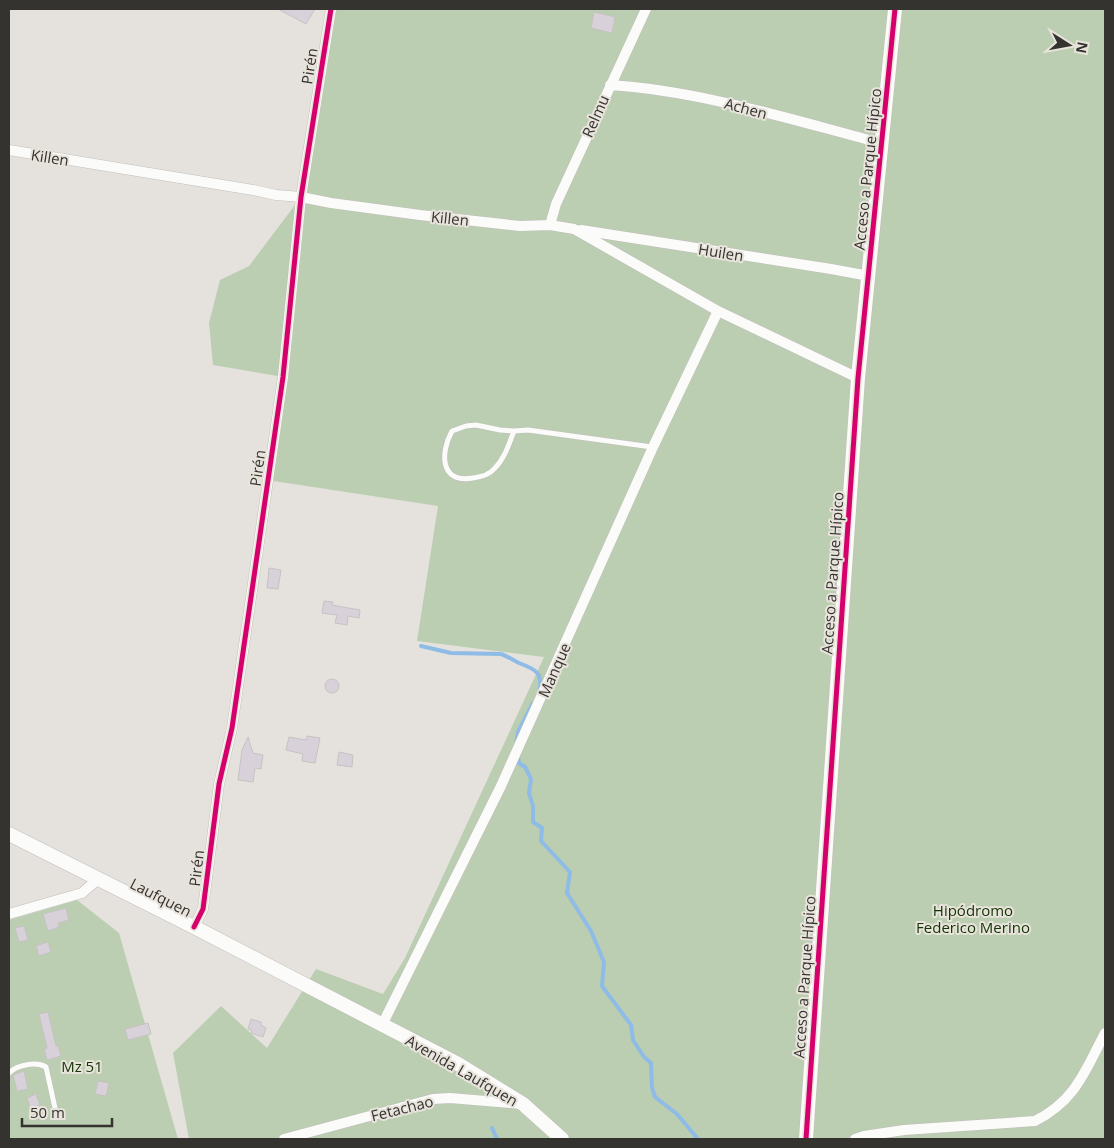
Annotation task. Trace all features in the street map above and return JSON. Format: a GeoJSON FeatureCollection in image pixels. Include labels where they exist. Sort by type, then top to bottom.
{"type":"FeatureCollection","features":[{"type":"Feature","properties":{"kind":"street","name":"Pirén"},"geometry":{"type":"LineString","coordinates":[[194,927],[203,909],[219,784],[232,728],[283,377],[301,197],[331,9]]}},
{"type":"Feature","properties":{"kind":"street","name":"Relmu"},"geometry":{"type":"LineString","coordinates":[[550,225],[556,204],[646,9]]}},
{"type":"Feature","properties":{"kind":"street","name":"Acceso a Parque Hípico"},"geometry":{"type":"LineString","coordinates":[[806,1139],[858,378],[895,9]]}},
{"type":"Feature","properties":{"kind":"street","name":"Achen"},"geometry":{"type":"LineString","coordinates":[[610,85],[636,86],[718,101],[881,143]]}},
{"type":"Feature","properties":{"kind":"street","name":"Killen"},"geometry":{"type":"LineString","coordinates":[[9,150],[276,195],[301,197],[331,204],[420,216],[520,226],[550,225],[574,229],[718,311],[858,378]]}},
{"type":"Feature","properties":{"kind":"street","name":"Huilen"},"geometry":{"type":"LineString","coordinates":[[574,229],[869,276]]}},
{"type":"Feature","properties":{"kind":"street","name":"Manque"},"geometry":{"type":"LineString","coordinates":[[382,1025],[501,786],[653,447],[718,311]]}},
{"type":"Feature","properties":{"kind":"street","name":"Laufquen"},"geometry":{"type":"LineString","coordinates":[[9,834],[194,927],[382,1025]]}},
{"type":"Feature","properties":{"kind":"street"},"geometry":{"type":"LineString","coordinates":[[9,914],[82,893],[98,879]]}},
{"type":"Feature","properties":{"kind":"street","name":"Avenida Laufquen"},"geometry":{"type":"LineString","coordinates":[[382,1025],[458,1064],[523,1104],[562,1139]]}},
{"type":"Feature","properties":{"kind":"street"},"geometry":{"type":"LineString","coordinates":[[855,1139],[904,1130],[1035,1121],[1067,1100],[1105,1033]]}},
{"type":"Feature","properties":{"kind":"street","name":"Fetachao"},"geometry":{"type":"LineString","coordinates":[[284,1139],[433,1099],[450,1098],[523,1104]]}},
{"type":"Feature","properties":{"kind":"lane"},"geometry":{"type":"LineString","coordinates":[[514,431],[503,458],[493,470],[479,477],[468,479],[455,477],[448,472],[445,464],[445,453],[448,438],[452,431],[466,426],[476,425],[514,431],[528,430],[653,447]]}},
{"type":"Feature","properties":{"kind":"lane"},"geometry":{"type":"LineString","coordinates":[[9,1073],[13,1068],[36,1064],[46,1067],[57,1117]]}},
{"type":"Feature","properties":{"kind":"green space","name":"Hipódromo Federico Merino"},"geometry":{"type":"Polygon","coordinates":[[[331,9],[1105,9],[1105,1139],[189,1139],[173,1053],[221,1006],[267,1048],[316,969],[383,994],[405,958],[544,657],[417,641],[438,506],[267,480],[283,377],[213,365],[209,323],[220,280],[249,266],[301,197],[331,9]]]}},
{"type":"Feature","properties":{"kind":"green space","name":"Mz 51"},"geometry":{"type":"Polygon","coordinates":[[[77,900],[119,933],[178,1139],[9,1139],[9,920],[77,900]]]}},
{"type":"Feature","properties":{"kind":"building"},"geometry":{"type":"Polygon","coordinates":[[[278,9],[315,9],[306,24],[278,9]]]}},
{"type":"Feature","properties":{"kind":"building"},"geometry":{"type":"Polygon","coordinates":[[[594,12],[615,17],[612,33],[591,28],[594,12]]]}},
{"type":"Feature","properties":{"kind":"building"},"geometry":{"type":"Polygon","coordinates":[[[269,568],[281,570],[278,589],[267,588],[269,568]]]}},
{"type":"Feature","properties":{"kind":"building"},"geometry":{"type":"Polygon","coordinates":[[[324,601],[333,602],[332,605],[360,610],[359,618],[348,616],[347,625],[335,623],[337,615],[322,613],[324,601]]]}},
{"type":"Feature","properties":{"kind":"building"},"geometry":{"type":"Polygon","coordinates":[[[332,679],[337,681],[339,686],[337,691],[332,693],[327,691],[325,686],[327,681],[332,679]]]}},
{"type":"Feature","properties":{"kind":"building"},"geometry":{"type":"Polygon","coordinates":[[[307,736],[320,738],[315,763],[302,761],[303,754],[286,750],[289,737],[306,740],[307,736]]]}},
{"type":"Feature","properties":{"kind":"building"},"geometry":{"type":"Polygon","coordinates":[[[248,737],[253,753],[263,755],[261,769],[255,768],[253,782],[238,780],[242,750],[248,737]]]}},
{"type":"Feature","properties":{"kind":"building"},"geometry":{"type":"Polygon","coordinates":[[[339,752],[353,755],[352,767],[337,765],[339,752]]]}},
{"type":"Feature","properties":{"kind":"building"},"geometry":{"type":"Polygon","coordinates":[[[66,908],[69,920],[58,923],[59,927],[48,931],[43,914],[66,908]]]}},
{"type":"Feature","properties":{"kind":"building"},"geometry":{"type":"Polygon","coordinates":[[[24,926],[28,940],[19,942],[15,928],[24,926]]]}},
{"type":"Feature","properties":{"kind":"building"},"geometry":{"type":"Polygon","coordinates":[[[48,942],[51,952],[39,956],[36,946],[48,942]]]}},
{"type":"Feature","properties":{"kind":"building"},"geometry":{"type":"Polygon","coordinates":[[[48,1012],[56,1046],[58,1046],[61,1056],[47,1060],[44,1049],[47,1048],[39,1014],[48,1012]]]}},
{"type":"Feature","properties":{"kind":"building"},"geometry":{"type":"Polygon","coordinates":[[[251,1019],[261,1022],[261,1025],[266,1028],[263,1037],[251,1033],[252,1030],[248,1029],[251,1019]]]}},
{"type":"Feature","properties":{"kind":"building"},"geometry":{"type":"Polygon","coordinates":[[[148,1023],[151,1034],[128,1040],[125,1029],[148,1023]]]}},
{"type":"Feature","properties":{"kind":"building"},"geometry":{"type":"Polygon","coordinates":[[[24,1071],[28,1089],[17,1091],[13,1075],[24,1071]]]}},
{"type":"Feature","properties":{"kind":"building"},"geometry":{"type":"Polygon","coordinates":[[[98,1081],[109,1083],[106,1096],[95,1094],[98,1081]]]}},
{"type":"Feature","properties":{"kind":"building"},"geometry":{"type":"Polygon","coordinates":[[[36,1094],[40,1105],[30,1108],[27,1098],[36,1094]]]}},
{"type":"Feature","properties":{"kind":"waterway"},"geometry":{"type":"LineString","coordinates":[[421,646],[451,653],[501,654],[534,670],[540,680],[539,692]]}},
{"type":"Feature","properties":{"kind":"waterway"},"geometry":{"type":"LineString","coordinates":[[516,744],[518,732],[533,703]]}},
{"type":"Feature","properties":{"kind":"waterway"},"geometry":{"type":"LineString","coordinates":[[518,756],[519,763],[525,767],[531,779],[529,793],[533,806],[533,822],[542,828],[541,841],[570,872],[567,893],[591,931],[604,962],[602,986],[631,1025],[633,1040],[644,1057],[651,1063],[652,1088],[655,1097],[677,1114],[698,1139]]}},
{"type":"Feature","properties":{"kind":"waterway"},"geometry":{"type":"LineString","coordinates":[[492,1128],[497,1139]]}},
{"type":"Feature","properties":{"kind":"cycle path"},"geometry":{"type":"LineString","coordinates":[[194,927],[203,909],[219,784],[232,728],[283,377],[301,197],[331,9]]}},
{"type":"Feature","properties":{"kind":"cycle path"},"geometry":{"type":"LineString","coordinates":[[806,1139],[858,378],[895,9]]}}]}
